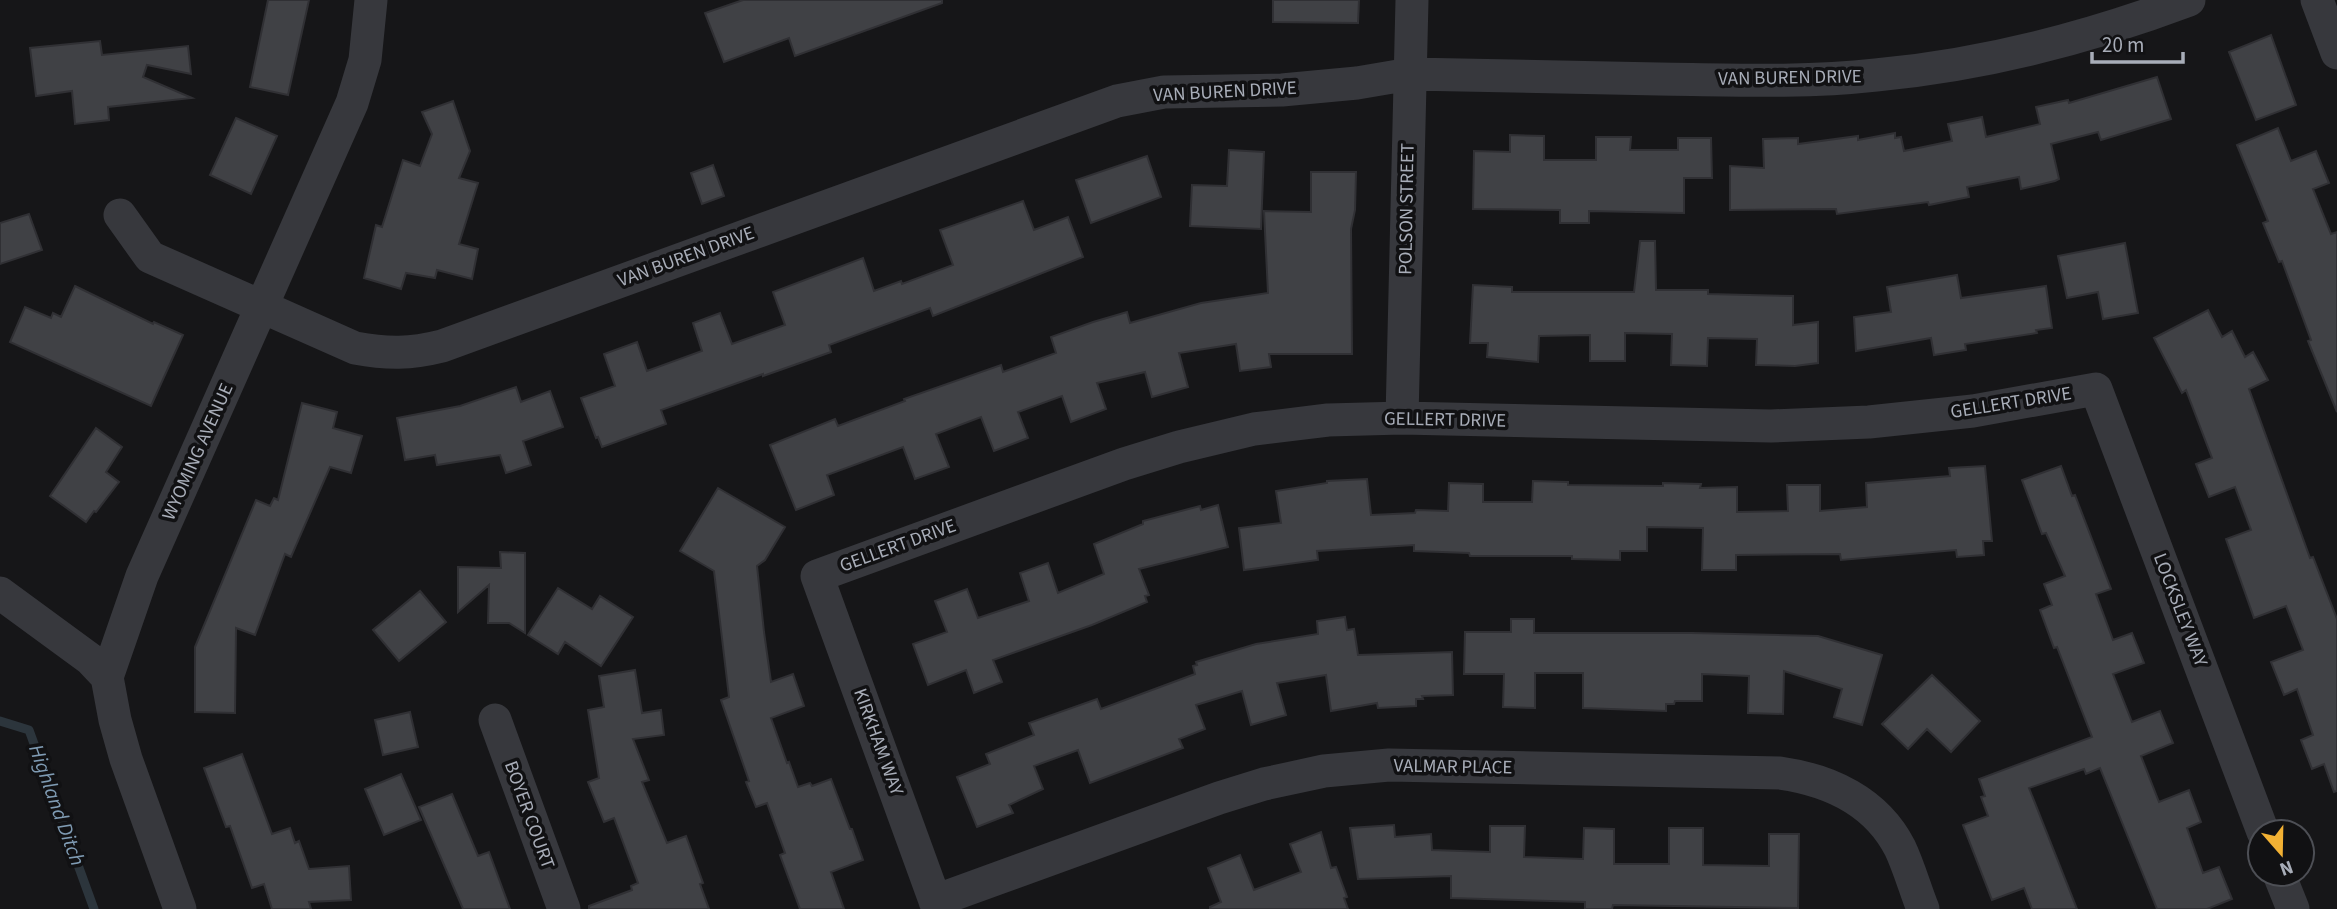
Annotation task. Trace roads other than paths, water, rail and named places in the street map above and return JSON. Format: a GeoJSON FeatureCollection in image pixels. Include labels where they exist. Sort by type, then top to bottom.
{"type":"FeatureCollection","features":[{"type":"Feature","properties":{"kind":"street","name":"WYOMING AVENUE"},"geometry":{"type":"LineString","coordinates":[[180,909],[126,759],[114,720],[107,677],[142,576],[352,103],[365,60],[371,0]]}},
{"type":"Feature","properties":{"kind":"street","name":"POLSON STREET"},"geometry":{"type":"LineString","coordinates":[[1402,418],[1412,0]]}},
{"type":"Feature","properties":{"kind":"street","name":"VAN BUREN DRIVE"},"geometry":{"type":"LineString","coordinates":[[120,215],[150,257],[355,348],[385,354],[415,353],[442,346],[1117,101],[1164,92],[1307,88],[1410,74],[1777,81],[1876,75],[1975,61],[2061,42],[2148,16],[2189,0]]}},
{"type":"Feature","properties":{"kind":"street"},"geometry":{"type":"LineString","coordinates":[[2317,0],[2337,53]]}},
{"type":"Feature","properties":{"kind":"street","name":"GELLERT DRIVE"},"geometry":{"type":"LineString","coordinates":[[817,576],[1124,464],[1179,447],[1254,429],[1328,420],[1402,418],[1771,426],[1869,422],[1973,411],[2096,388]]}},
{"type":"Feature","properties":{"kind":"street","name":"LOCKSLEY WAY"},"geometry":{"type":"LineString","coordinates":[[2096,388],[2258,818]]}},
{"type":"Feature","properties":{"kind":"street","name":"KIRKHAM WAY"},"geometry":{"type":"LineString","coordinates":[[817,576],[937,905]]}},
{"type":"Feature","properties":{"kind":"street"},"geometry":{"type":"LineString","coordinates":[[0,593],[90,659],[107,677]]}},
{"type":"Feature","properties":{"kind":"street","name":"BOYER COURT"},"geometry":{"type":"LineString","coordinates":[[495,720],[564,909]]}},
{"type":"Feature","properties":{"kind":"street","name":"VALMAR PLACE"},"geometry":{"type":"LineString","coordinates":[[937,905],[1264,784],[1324,771],[1389,765],[1780,773],[1809,777],[1836,786],[1859,800],[1882,822],[1899,847],[1923,909]]}},
{"type":"Feature","properties":{"kind":"street"},"geometry":{"type":"LineString","coordinates":[[2285,888],[2293,909]]}},
{"type":"Feature","properties":{"kind":"waterway","name":"Highland Ditch"},"geometry":{"type":"LineString","coordinates":[[0,721],[29,730],[94,909]]}}]}
